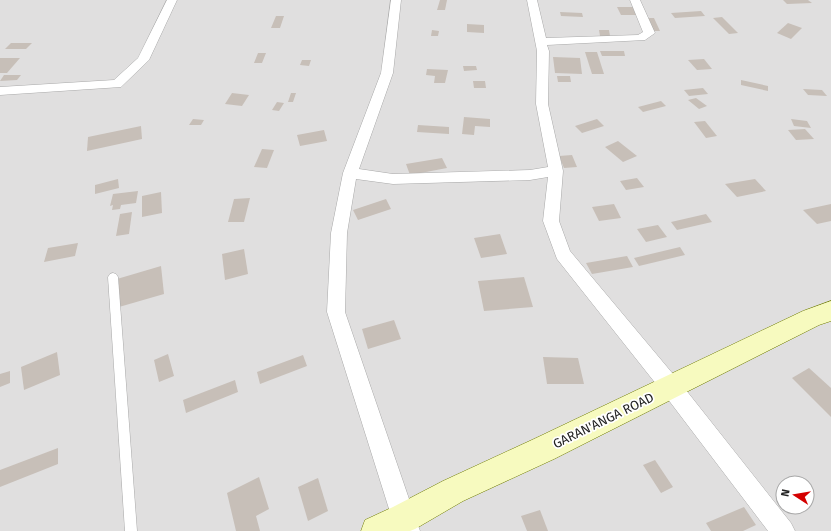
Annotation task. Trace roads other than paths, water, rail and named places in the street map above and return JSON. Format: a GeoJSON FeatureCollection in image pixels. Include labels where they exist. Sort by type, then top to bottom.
{"type":"FeatureCollection","features":[{"type":"Feature","properties":{"kind":"street"},"geometry":{"type":"LineString","coordinates":[[0,91],[117,84],[143,60],[172,0]]}},
{"type":"Feature","properties":{"kind":"street"},"geometry":{"type":"LineString","coordinates":[[396,0],[387,73],[350,174],[339,233],[336,312],[406,524]]}},
{"type":"Feature","properties":{"kind":"street"},"geometry":{"type":"LineString","coordinates":[[532,0],[543,51],[542,104],[556,171],[551,220],[562,254],[671,387],[783,531]]}},
{"type":"Feature","properties":{"kind":"street"},"geometry":{"type":"LineString","coordinates":[[540,42],[641,38],[649,34],[635,0]]}},
{"type":"Feature","properties":{"kind":"street"},"geometry":{"type":"LineString","coordinates":[[350,174],[393,179],[530,175],[556,171]]}},
{"type":"Feature","properties":{"kind":"street","name":"GARAN'ANGA ROAD"},"geometry":{"type":"LineString","coordinates":[[376,531],[406,524],[453,491],[544,449],[811,318],[831,311]]}},
{"type":"Feature","properties":{"kind":"lane"},"geometry":{"type":"LineString","coordinates":[[113,277],[131,531]]}}]}
